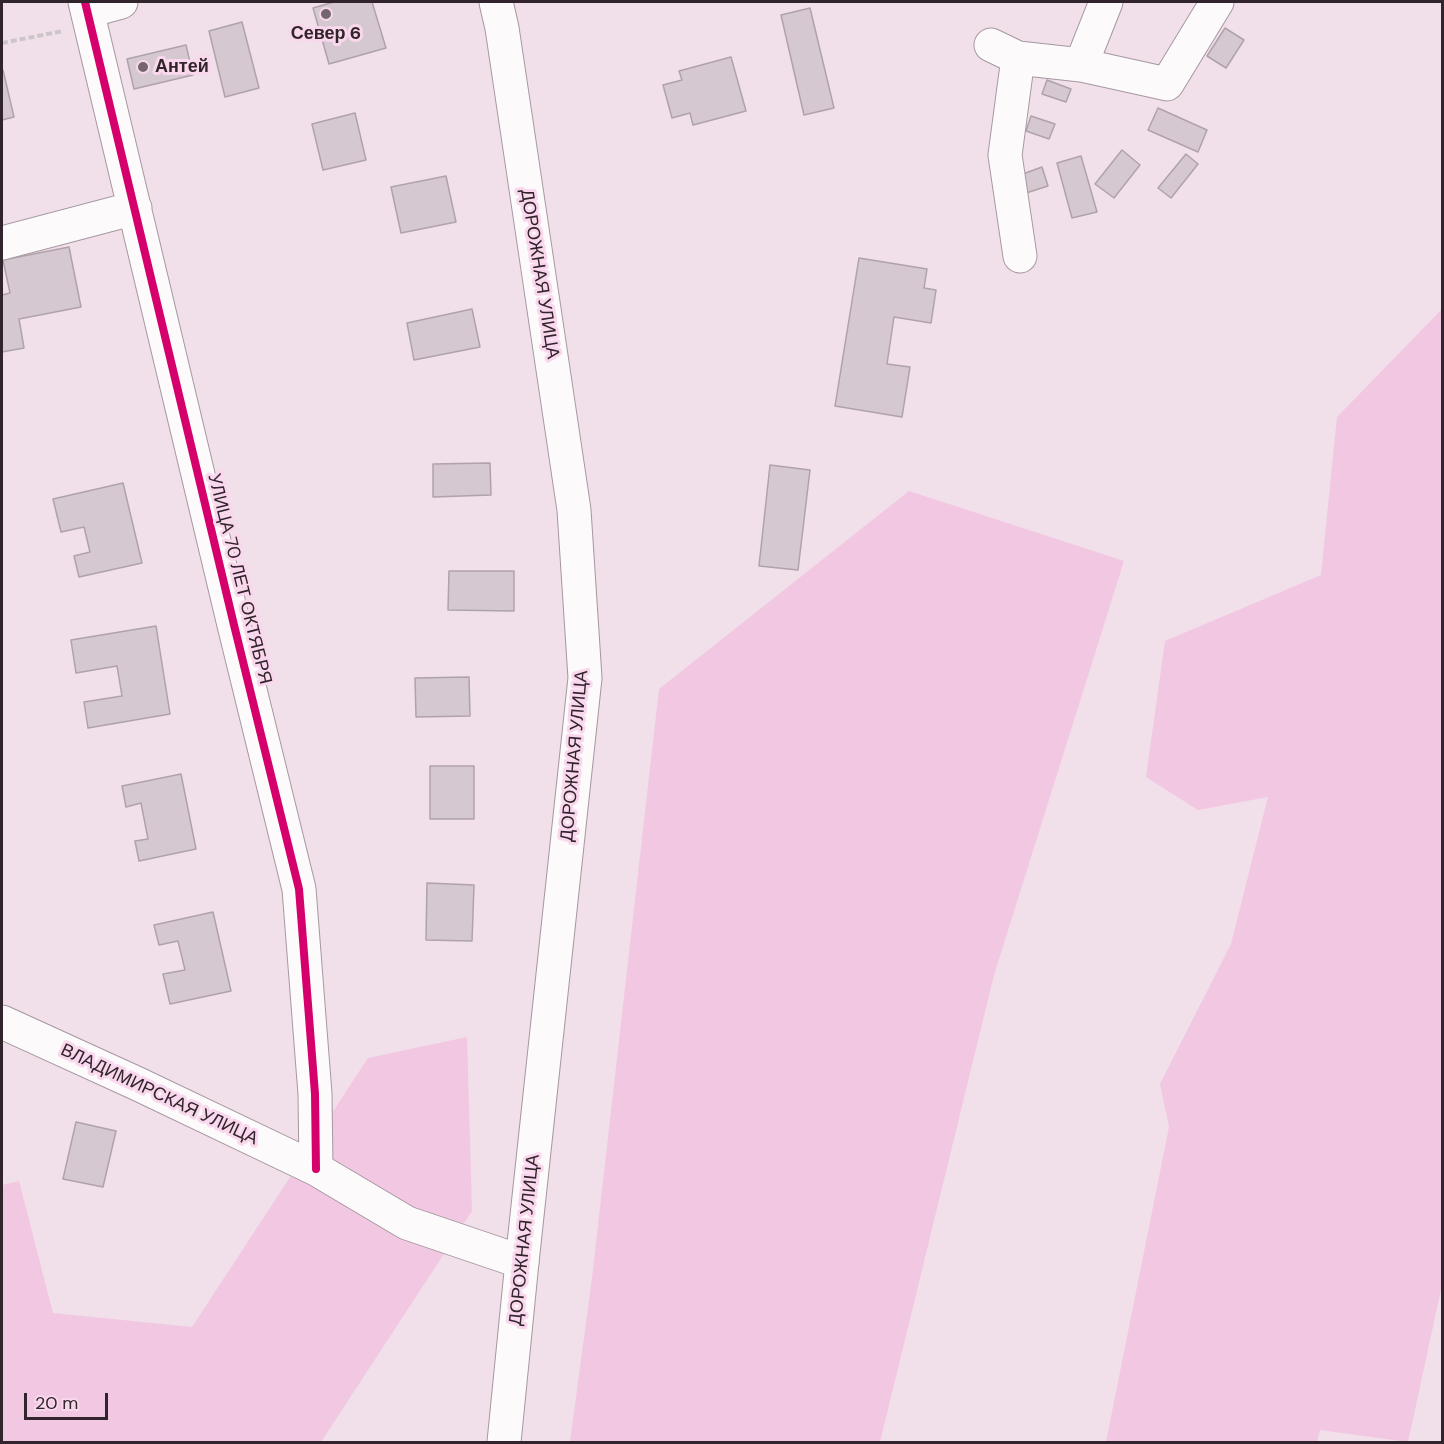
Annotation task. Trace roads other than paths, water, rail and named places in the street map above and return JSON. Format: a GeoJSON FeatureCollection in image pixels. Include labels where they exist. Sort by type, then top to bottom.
{"type":"FeatureCollection","features":[{"type":"Feature","properties":{"kind":"street"},"geometry":{"type":"LineString","coordinates":[[88,13],[121,2]]}},
{"type":"Feature","properties":{"kind":"street","name":"ДОРОЖНАЯ УЛИЦА"},"geometry":{"type":"LineString","coordinates":[[496,2],[502,28],[574,510],[585,678],[504,1443]]}},
{"type":"Feature","properties":{"kind":"street"},"geometry":{"type":"LineString","coordinates":[[1081,65],[1106,2]]}},
{"type":"Feature","properties":{"kind":"street"},"geometry":{"type":"LineString","coordinates":[[1020,256],[1005,154],[1004,52],[1081,65],[1167,84],[1217,2]]}},
{"type":"Feature","properties":{"kind":"street","name":"УЛИЦА 70 ЛЕТ ОКТЯБРЯ"},"geometry":{"type":"LineString","coordinates":[[88,13],[299,889],[315,1094],[316,1169]]}},
{"type":"Feature","properties":{"kind":"street"},"geometry":{"type":"LineString","coordinates":[[2,243],[135,208]]}},
{"type":"Feature","properties":{"kind":"street","name":"ВЛАДИМИРСКАЯ УЛИЦА"},"geometry":{"type":"LineString","coordinates":[[2,1022],[316,1169]]}},
{"type":"Feature","properties":{"kind":"street"},"geometry":{"type":"LineString","coordinates":[[316,1169],[407,1223],[522,1262]]}},
{"type":"Feature","properties":{"kind":"place","name":"Север 6"},"geometry":{"type":"Point","coordinates":[326,14]}},
{"type":"Feature","properties":{"kind":"place","name":"Антей"},"geometry":{"type":"Point","coordinates":[143,67]}}]}
